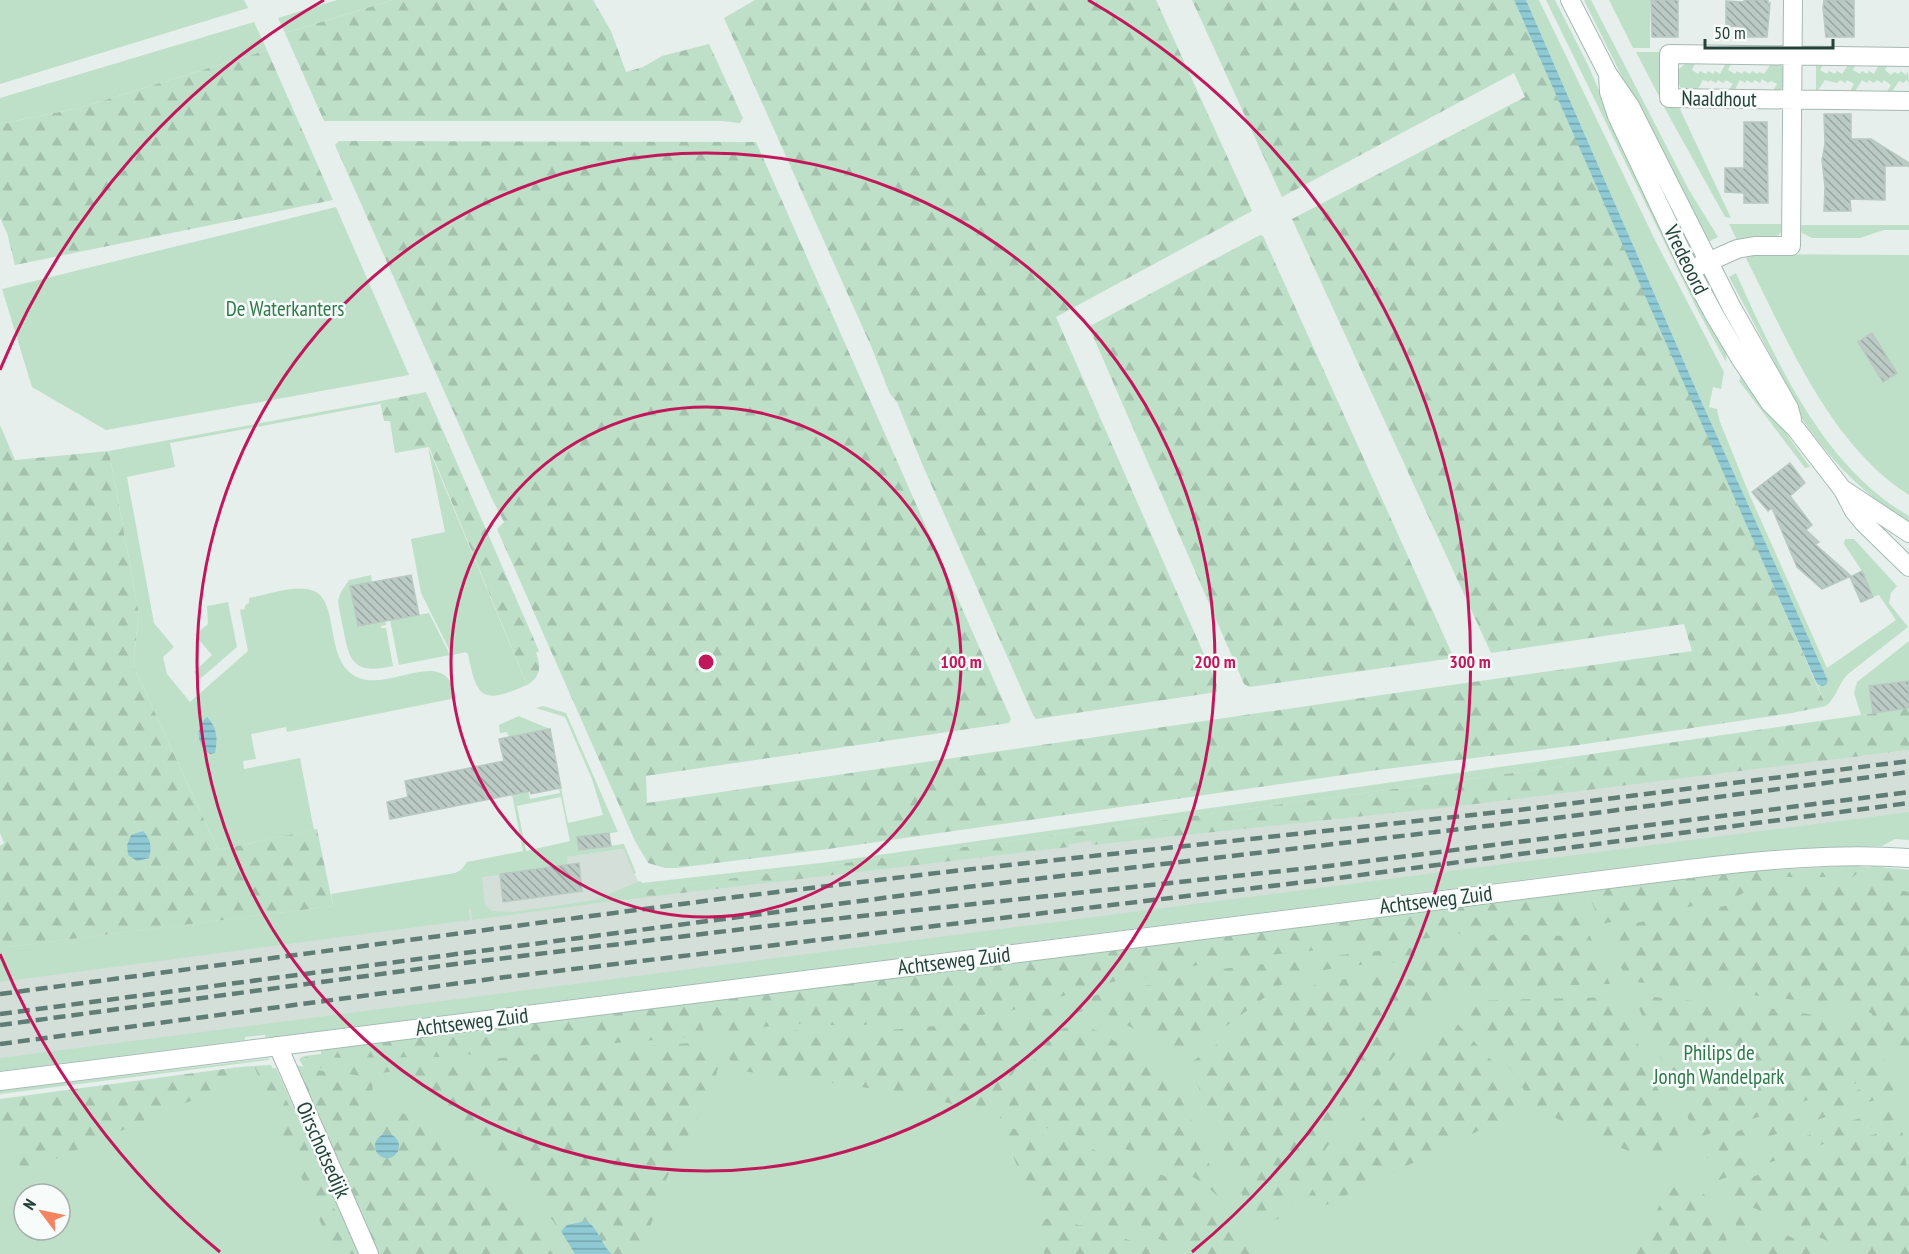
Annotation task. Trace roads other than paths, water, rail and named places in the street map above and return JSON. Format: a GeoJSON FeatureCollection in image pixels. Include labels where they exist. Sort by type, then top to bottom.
{"type":"FeatureCollection","features":[{"type":"Feature","properties":{"kind":"street","name":"Vredeoord"},"geometry":{"type":"LineString","coordinates":[[1570,0],[1608,74],[1630,106],[1710,260],[1732,308],[1789,408],[1796,429]]}},
{"type":"Feature","properties":{"kind":"street"},"geometry":{"type":"LineString","coordinates":[[1690,270],[1746,247],[1791,246],[1793,0]]}},
{"type":"Feature","properties":{"kind":"street","name":"Naaldhout"},"geometry":{"type":"LineString","coordinates":[[1909,57],[1670,54],[1669,98],[1909,101]]}},
{"type":"Feature","properties":{"kind":"street","name":"Vredeoord"},"geometry":{"type":"LineString","coordinates":[[1608,74],[1610,92],[1617,116],[1714,316],[1770,403],[1796,429],[1843,489],[1854,511],[1863,522],[1909,567]]}},
{"type":"Feature","properties":{"kind":"street","name":"Vredeoord"},"geometry":{"type":"LineString","coordinates":[[1843,489],[1909,533]]}},
{"type":"Feature","properties":{"kind":"street","name":"Achtseweg Zuid"},"geometry":{"type":"LineString","coordinates":[[0,1081],[1689,868],[1848,856],[1909,858]]}},
{"type":"Feature","properties":{"kind":"street","name":"Oirschotsedijk"},"geometry":{"type":"LineString","coordinates":[[278,1046],[369,1254]]}},
{"type":"Feature","properties":{"kind":"water"},"geometry":{"type":"Polygon","coordinates":[[[1514,0],[1526,0],[1702,403],[1828,681],[1826,685],[1817,684],[1514,0]]]}},
{"type":"Feature","properties":{"kind":"water"},"geometry":{"type":"Polygon","coordinates":[[[207,717],[215,729],[216,737],[215,753],[210,754],[202,746],[199,736],[200,726],[207,717]]]}},
{"type":"Feature","properties":{"kind":"water"},"geometry":{"type":"Polygon","coordinates":[[[143,831],[148,837],[151,847],[150,854],[149,858],[137,861],[128,855],[127,845],[131,835],[143,831]]]}},
{"type":"Feature","properties":{"kind":"water"},"geometry":{"type":"Polygon","coordinates":[[[387,1134],[396,1137],[399,1146],[396,1155],[387,1158],[378,1155],[375,1146],[378,1137],[387,1134]]]}},
{"type":"Feature","properties":{"kind":"water"},"geometry":{"type":"Polygon","coordinates":[[[586,1221],[594,1228],[612,1254],[575,1254],[561,1231],[567,1225],[586,1221]]]}},
{"type":"Feature","properties":{"kind":"railway"},"geometry":{"type":"LineString","coordinates":[[0,994],[735,897],[1518,810],[1909,761]]}},
{"type":"Feature","properties":{"kind":"railway"},"geometry":{"type":"LineString","coordinates":[[0,1014],[967,887],[1572,816],[1909,772]]}},
{"type":"Feature","properties":{"kind":"railway"},"geometry":{"type":"LineString","coordinates":[[0,1025],[456,964],[768,926],[1329,866],[1909,792]]}},
{"type":"Feature","properties":{"kind":"railway"},"geometry":{"type":"LineString","coordinates":[[0,1044],[498,978],[1330,879],[1909,803]]}},
{"type":"Feature","properties":{"kind":"park label","name":"De Waterkanters"},"geometry":{"type":"Point","coordinates":[285,309]}},
{"type":"Feature","properties":{"kind":"park label","name":"Philips de Jongh Wandelpark"},"geometry":{"type":"Point","coordinates":[1719,1065]}}]}
